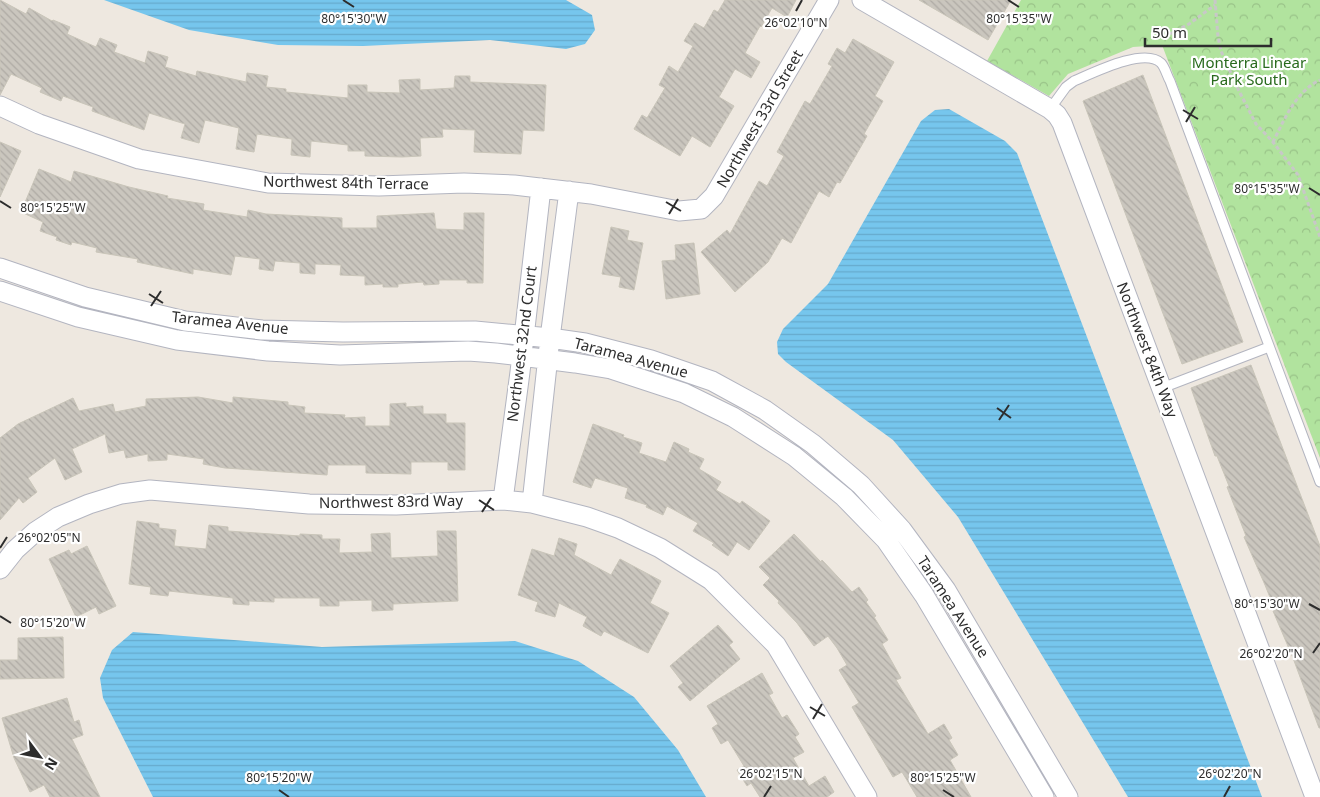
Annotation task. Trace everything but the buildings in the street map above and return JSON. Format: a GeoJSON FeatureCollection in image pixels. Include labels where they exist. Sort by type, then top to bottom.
{"type":"FeatureCollection","features":[{"type":"Feature","properties":{"kind":"street","name":"Northwest 33rd Street"},"geometry":{"type":"LineString","coordinates":[[702,209],[714,196],[829,0]]}},
{"type":"Feature","properties":{"kind":"street","name":"Northwest 84th Way"},"geometry":{"type":"LineString","coordinates":[[862,0],[1050,109],[1062,123],[1315,797]]}},
{"type":"Feature","properties":{"kind":"street","name":"Northwest 84th Terrace"},"geometry":{"type":"LineString","coordinates":[[0,106],[39,124],[139,159],[268,184],[379,186],[464,183],[569,191],[679,211],[702,209]]}},
{"type":"Feature","properties":{"kind":"street","name":"Northwest 32nd Court"},"geometry":{"type":"LineString","coordinates":[[503,500],[541,188]]}},
{"type":"Feature","properties":{"kind":"street","name":"Northwest 32nd Court"},"geometry":{"type":"LineString","coordinates":[[532,502],[547,360],[569,191]]}},
{"type":"Feature","properties":{"kind":"street","name":"Taramea Avenue"},"geometry":{"type":"LineString","coordinates":[[0,268],[85,297],[185,321],[262,330],[343,332],[475,331],[550,338],[585,343],[642,357],[712,381],[765,410],[814,444],[861,485],[902,530],[946,590],[1068,797]]}},
{"type":"Feature","properties":{"kind":"street","name":"Taramea Avenue"},"geometry":{"type":"LineString","coordinates":[[0,291],[78,317],[177,340],[268,351],[340,354],[468,351],[611,369],[684,392],[733,417],[794,456],[844,497],[886,540],[924,595],[1044,797]]}},
{"type":"Feature","properties":{"kind":"street","name":"Northwest 83rd Way"},"geometry":{"type":"LineString","coordinates":[[0,569],[15,550],[58,517],[89,504],[121,494],[150,490],[309,504],[396,505],[503,500],[532,502],[587,517],[618,528],[660,548],[711,580],[776,645],[868,797]]}},
{"type":"Feature","properties":{"kind":"lane"},"geometry":{"type":"LineString","coordinates":[[1050,109],[1066,87],[1074,81],[1132,58],[1149,57],[1161,63],[1170,81],[1320,482]]}},
{"type":"Feature","properties":{"kind":"lane"},"geometry":{"type":"LineString","coordinates":[[1162,388],[1270,347]]}},
{"type":"Feature","properties":{"kind":"path"},"geometry":{"type":"LineString","coordinates":[[1170,34],[1189,24],[1215,2]]}},
{"type":"Feature","properties":{"kind":"path"},"geometry":{"type":"LineString","coordinates":[[1215,2],[1221,51],[1238,89],[1253,119],[1298,175],[1320,236]]}},
{"type":"Feature","properties":{"kind":"path"},"geometry":{"type":"LineString","coordinates":[[1273,142],[1297,99],[1306,89],[1320,80]]}},
{"type":"Feature","properties":{"kind":"green space","name":"Monterra Linear Park South"},"geometry":{"type":"Polygon","coordinates":[[[1021,0],[1320,0],[1320,458],[1162,45],[1133,47],[1068,74],[1049,96],[987,61],[1021,0]]]}},
{"type":"Feature","properties":{"kind":"water"},"geometry":{"type":"Polygon","coordinates":[[[104,0],[566,0],[592,15],[595,30],[585,44],[566,49],[490,40],[363,46],[278,45],[189,30],[104,0]]]}},
{"type":"Feature","properties":{"kind":"water"},"geometry":{"type":"Polygon","coordinates":[[[949,109],[1005,141],[1017,153],[1262,797],[1128,797],[958,517],[893,440],[786,362],[778,354],[777,342],[783,329],[828,284],[921,121],[935,110],[949,109]]]}},
{"type":"Feature","properties":{"kind":"water"},"geometry":{"type":"Polygon","coordinates":[[[133,632],[322,647],[515,641],[578,661],[634,697],[678,750],[706,797],[153,797],[103,698],[100,678],[112,650],[133,632]]]}}]}
